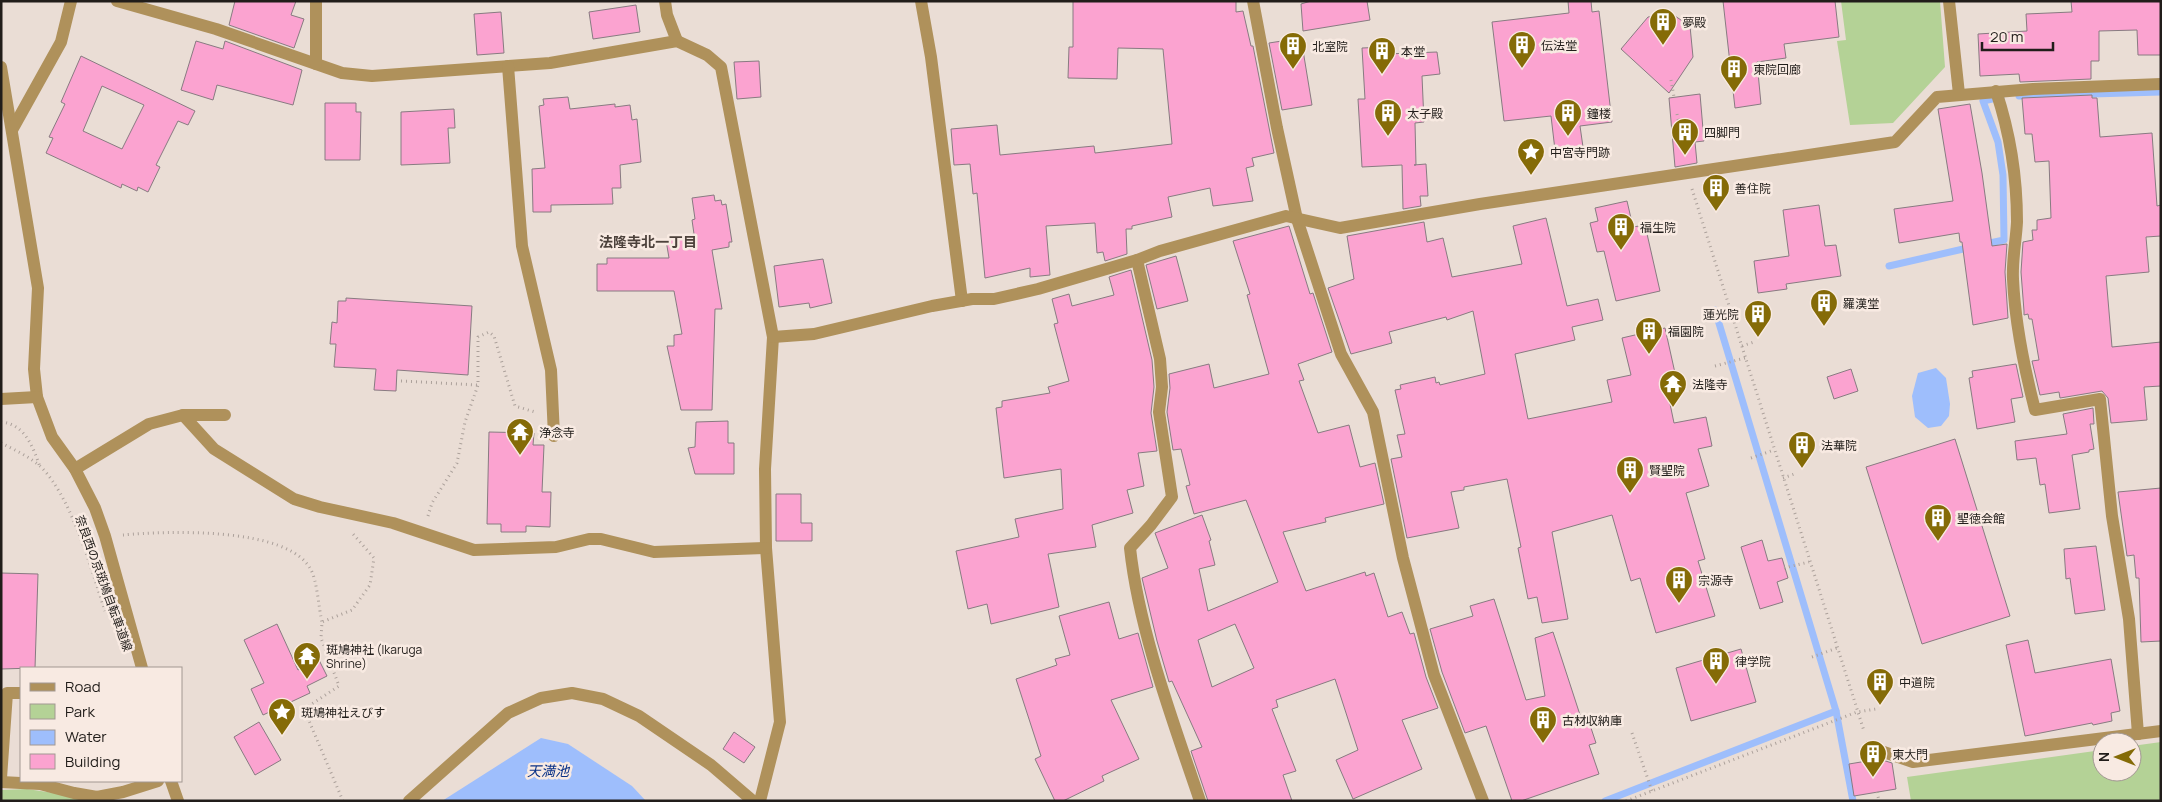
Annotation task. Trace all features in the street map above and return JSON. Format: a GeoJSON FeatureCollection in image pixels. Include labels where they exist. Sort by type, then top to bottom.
{"type":"FeatureCollection","features":[{"type":"Feature","properties":{"kind":"street"},"geometry":{"type":"LineString","coordinates":[[12,130],[61,42],[71,1]]}},
{"type":"Feature","properties":{"kind":"street"},"geometry":{"type":"LineString","coordinates":[[117,1],[216,28],[342,73],[372,76],[550,63],[677,41],[707,55],[721,67],[773,337],[765,469],[766,548],[780,722],[760,801]]}},
{"type":"Feature","properties":{"kind":"street"},"geometry":{"type":"LineString","coordinates":[[316,1],[316,64]]}},
{"type":"Feature","properties":{"kind":"street"},"geometry":{"type":"LineString","coordinates":[[665,1],[667,15],[677,41]]}},
{"type":"Feature","properties":{"kind":"street"},"geometry":{"type":"LineString","coordinates":[[921,1],[931,57],[962,300]]}},
{"type":"Feature","properties":{"kind":"street"},"geometry":{"type":"LineString","coordinates":[[1253,1],[1277,128],[1297,218],[1341,354],[1373,412],[1403,558],[1434,675],[1483,801]]}},
{"type":"Feature","properties":{"kind":"street"},"geometry":{"type":"LineString","coordinates":[[1949,1],[1959,94]]}},
{"type":"Feature","properties":{"kind":"street"},"geometry":{"type":"LineString","coordinates":[[508,66],[522,246],[551,370],[554,436]]}},
{"type":"Feature","properties":{"kind":"street"},"geometry":{"type":"LineString","coordinates":[[1,67],[38,288],[34,369],[37,398],[52,437],[75,469],[95,508],[105,536],[142,667]]}},
{"type":"Feature","properties":{"kind":"street"},"geometry":{"type":"LineString","coordinates":[[773,337],[814,334],[962,300],[994,299],[1038,289],[1137,260],[1160,251],[1286,216],[1340,228],[1480,204],[1895,142],[1936,97],[1959,94],[1998,96],[2161,84]]}},
{"type":"Feature","properties":{"kind":"street"},"geometry":{"type":"LineString","coordinates":[[1998,96],[2013,166],[2016,204],[2013,277],[2015,310],[2022,358],[2034,410],[2100,399],[2112,516],[2129,618],[2138,732]]}},
{"type":"Feature","properties":{"kind":"street"},"geometry":{"type":"LineString","coordinates":[[1137,260],[1160,359],[1162,387],[1159,412],[1172,497],[1151,525],[1130,548],[1134,583],[1167,704],[1200,801]]}},
{"type":"Feature","properties":{"kind":"street"},"geometry":{"type":"LineString","coordinates":[[1,400],[16,397],[37,398]]}},
{"type":"Feature","properties":{"kind":"street"},"geometry":{"type":"LineString","coordinates":[[183,415],[214,449],[294,499],[393,523],[474,550],[556,547],[589,540],[601,540],[654,552],[766,548]]}},
{"type":"Feature","properties":{"kind":"street"},"geometry":{"type":"LineString","coordinates":[[75,469],[149,424],[183,415],[225,415]]}},
{"type":"Feature","properties":{"kind":"street"},"geometry":{"type":"LineString","coordinates":[[20,693],[7,693],[1,780],[20,782]]}},
{"type":"Feature","properties":{"kind":"street"},"geometry":{"type":"LineString","coordinates":[[409,801],[508,713],[541,698],[572,694],[603,699],[639,716],[711,765],[753,801]]}},
{"type":"Feature","properties":{"kind":"street"},"geometry":{"type":"LineString","coordinates":[[2142,733],[2161,731]]}},
{"type":"Feature","properties":{"kind":"street"},"geometry":{"type":"LineString","coordinates":[[1869,747],[1913,762],[2092,740]]}},
{"type":"Feature","properties":{"kind":"street"},"geometry":{"type":"LineString","coordinates":[[20,782],[40,784],[97,797],[123,792],[155,782]]}},
{"type":"Feature","properties":{"kind":"street"},"geometry":{"type":"LineString","coordinates":[[171,782],[178,801]]}},
{"type":"Feature","properties":{"kind":"path"},"geometry":{"type":"LineString","coordinates":[[1671,80],[1674,97]]}},
{"type":"Feature","properties":{"kind":"path"},"geometry":{"type":"LineString","coordinates":[[1677,114],[1684,148]]}},
{"type":"Feature","properties":{"kind":"path"},"geometry":{"type":"LineString","coordinates":[[1687,174],[1857,712]]}},
{"type":"Feature","properties":{"kind":"path"},"geometry":{"type":"LineString","coordinates":[[423,533],[432,503],[458,463],[464,422],[478,385],[478,337],[489,332],[494,336],[516,406],[553,417]]}},
{"type":"Feature","properties":{"kind":"path"},"geometry":{"type":"LineString","coordinates":[[1742,346],[1754,342]]}},
{"type":"Feature","properties":{"kind":"path"},"geometry":{"type":"LineString","coordinates":[[1715,366],[1745,358]]}},
{"type":"Feature","properties":{"kind":"path"},"geometry":{"type":"LineString","coordinates":[[401,381],[478,385]]}},
{"type":"Feature","properties":{"kind":"path"},"geometry":{"type":"LineString","coordinates":[[10,423],[12,417]]}},
{"type":"Feature","properties":{"kind":"path"},"geometry":{"type":"LineString","coordinates":[[1,422],[10,423],[23,431],[33,448],[41,468]]}},
{"type":"Feature","properties":{"kind":"path","name":"奈良西の京斑鳩自転車道線"},"geometry":{"type":"LineString","coordinates":[[1,443],[20,453],[41,468],[53,483],[68,511],[106,614]]}},
{"type":"Feature","properties":{"kind":"path"},"geometry":{"type":"LineString","coordinates":[[1753,457],[1774,450]]}},
{"type":"Feature","properties":{"kind":"path"},"geometry":{"type":"LineString","coordinates":[[1783,478],[1796,473]]}},
{"type":"Feature","properties":{"kind":"path"},"geometry":{"type":"LineString","coordinates":[[322,622],[352,610],[370,584],[374,558],[343,521],[342,512]]}},
{"type":"Feature","properties":{"kind":"path"},"geometry":{"type":"LineString","coordinates":[[105,536],[160,532],[218,533],[268,542],[297,553],[312,570],[322,622],[321,638],[339,686],[304,709],[343,801]]}},
{"type":"Feature","properties":{"kind":"path"},"geometry":{"type":"LineString","coordinates":[[1784,568],[1810,562]]}},
{"type":"Feature","properties":{"kind":"path"},"geometry":{"type":"LineString","coordinates":[[1814,656],[1836,648]]}},
{"type":"Feature","properties":{"kind":"path"},"geometry":{"type":"LineString","coordinates":[[1626,801],[1651,789],[1857,712],[1876,709]]}},
{"type":"Feature","properties":{"kind":"path"},"geometry":{"type":"LineString","coordinates":[[1632,733],[1651,789]]}},
{"type":"Feature","properties":{"kind":"path"},"geometry":{"type":"LineString","coordinates":[[1877,792],[1879,801]]}},
{"type":"Feature","properties":{"kind":"green space"},"geometry":{"type":"Polygon","coordinates":[[[1841,1],[1940,1],[1945,67],[1893,123],[1850,125],[1837,41],[1846,40],[1841,1]]]}},
{"type":"Feature","properties":{"kind":"green space"},"geometry":{"type":"Polygon","coordinates":[[[2161,742],[2161,801],[1911,801],[1907,777],[2092,751],[2092,782],[2142,782],[2142,745],[2161,742]]]}},
{"type":"Feature","properties":{"kind":"green space"},"geometry":{"type":"Polygon","coordinates":[[[27,789],[108,801],[1,801],[1,790],[27,789]]]}},
{"type":"Feature","properties":{"kind":"water"},"geometry":{"type":"Polygon","coordinates":[[[1936,368],[1946,378],[1950,404],[1949,416],[1941,426],[1928,428],[1915,417],[1912,396],[1918,373],[1936,368]]]}},
{"type":"Feature","properties":{"kind":"water","name":"天満池"},"geometry":{"type":"Polygon","coordinates":[[[541,738],[568,744],[632,786],[646,801],[442,801],[541,738]]]}},
{"type":"Feature","properties":{"kind":"building"},"geometry":{"type":"Polygon","coordinates":[[[235,1],[296,1],[291,15],[304,19],[294,48],[229,25],[235,1]]]}},
{"type":"Feature","properties":{"kind":"building"},"geometry":{"type":"Polygon","coordinates":[[[1073,1],[1236,1],[1236,12],[1243,11],[1251,46],[1253,46],[1274,153],[1252,158],[1254,166],[1246,168],[1253,201],[1213,206],[1210,188],[1168,197],[1172,217],[1132,226],[1132,229],[1126,229],[1127,254],[1105,261],[1103,252],[1097,253],[1095,223],[1046,226],[1050,275],[1030,277],[1030,268],[985,278],[977,193],[973,194],[970,164],[954,165],[951,129],[997,125],[1000,155],[1094,146],[1095,153],[1172,144],[1163,49],[1118,48],[1117,79],[1068,78],[1069,47],[1073,47],[1073,1]]]}},
{"type":"Feature","properties":{"kind":"building"},"geometry":{"type":"Polygon","coordinates":[[[1311,1],[1367,1],[1370,20],[1303,31],[1301,4],[1311,1]]]}},
{"type":"Feature","properties":{"kind":"building"},"geometry":{"type":"Polygon","coordinates":[[[1568,1],[1591,1],[1592,12],[1599,11],[1612,122],[1580,126],[1583,147],[1555,150],[1551,116],[1504,121],[1492,22],[1569,13],[1568,1]]]}},
{"type":"Feature","properties":{"kind":"building"},"geometry":{"type":"Polygon","coordinates":[[[1723,1],[1835,1],[1839,37],[1784,44],[1786,58],[1757,62],[1761,104],[1735,108],[1723,1]]]}},
{"type":"Feature","properties":{"kind":"building"},"geometry":{"type":"Polygon","coordinates":[[[2071,1],[2161,1],[2161,55],[2138,55],[2137,30],[2099,31],[2099,61],[2091,61],[2091,79],[2020,82],[2019,74],[1980,76],[1978,34],[2027,31],[2026,14],[2072,12],[2071,1]]]}},
{"type":"Feature","properties":{"kind":"building"},"geometry":{"type":"Polygon","coordinates":[[[636,5],[640,32],[593,39],[589,12],[636,5]]]}},
{"type":"Feature","properties":{"kind":"building"},"geometry":{"type":"Polygon","coordinates":[[[501,12],[504,53],[477,55],[474,14],[501,12]]]}},
{"type":"Feature","properties":{"kind":"building","name":"夢殿"},"geometry":{"type":"Polygon","coordinates":[[[1672,14],[1690,26],[1693,57],[1669,93],[1621,49],[1648,17],[1672,14]]]}},
{"type":"Feature","properties":{"kind":"building","name":"北室院"},"geometry":{"type":"Polygon","coordinates":[[[1301,38],[1312,105],[1282,110],[1269,43],[1301,38]]]}},
{"type":"Feature","properties":{"kind":"building"},"geometry":{"type":"Polygon","coordinates":[[[196,41],[223,49],[225,41],[302,70],[293,105],[217,85],[213,100],[181,90],[196,41]]]}},
{"type":"Feature","properties":{"kind":"building"},"geometry":{"type":"Polygon","coordinates":[[[1386,47],[1386,54],[1437,52],[1440,74],[1422,76],[1424,122],[1415,123],[1416,165],[1426,164],[1428,196],[1420,196],[1421,206],[1403,209],[1402,165],[1362,167],[1358,99],[1365,99],[1362,48],[1386,47]]]}},
{"type":"Feature","properties":{"kind":"building"},"geometry":{"type":"Polygon","coordinates":[[[81,56],[195,111],[188,125],[178,121],[156,165],[160,167],[148,192],[138,187],[137,191],[122,184],[121,188],[46,153],[53,138],[49,137],[65,104],[61,102],[81,56]],[[102,86],[83,131],[122,149],[144,105],[102,86]]]}},
{"type":"Feature","properties":{"kind":"building"},"geometry":{"type":"Polygon","coordinates":[[[759,61],[761,97],[737,99],[734,62],[759,61]]]}},
{"type":"Feature","properties":{"kind":"building"},"geometry":{"type":"Polygon","coordinates":[[[1700,94],[1704,141],[1695,142],[1697,163],[1675,167],[1669,98],[1700,94]]]}},
{"type":"Feature","properties":{"kind":"building"},"geometry":{"type":"Polygon","coordinates":[[[2092,95],[2092,98],[2097,98],[2100,137],[2152,133],[2157,206],[2161,205],[2161,236],[2146,237],[2149,272],[2106,276],[2112,347],[2161,342],[2161,386],[2144,387],[2147,420],[2111,423],[2108,398],[2102,391],[2060,398],[2059,392],[2040,395],[2032,361],[2039,360],[2032,319],[2029,319],[2028,314],[2024,315],[2021,272],[2023,242],[2033,240],[2032,230],[2037,230],[2037,220],[2051,218],[2049,161],[2035,162],[2032,134],[2025,134],[2022,98],[2092,95]]]}},
{"type":"Feature","properties":{"kind":"building"},"geometry":{"type":"Polygon","coordinates":[[[568,97],[570,109],[615,104],[615,107],[630,105],[632,120],[637,119],[641,162],[620,165],[621,188],[612,188],[613,204],[551,205],[551,212],[533,212],[532,169],[545,168],[539,106],[544,105],[543,99],[568,97]]]}},
{"type":"Feature","properties":{"kind":"building"},"geometry":{"type":"Polygon","coordinates":[[[325,103],[356,103],[356,112],[361,112],[360,160],[325,160],[325,103]]]}},
{"type":"Feature","properties":{"kind":"building"},"geometry":{"type":"Polygon","coordinates":[[[1970,104],[1992,246],[2007,244],[2005,272],[2008,318],[1973,325],[1962,242],[1960,242],[1959,233],[1899,243],[1894,209],[1953,201],[1938,109],[1970,104]]]}},
{"type":"Feature","properties":{"kind":"building"},"geometry":{"type":"Polygon","coordinates":[[[454,109],[455,128],[448,128],[450,163],[401,165],[401,112],[454,109]]]}},
{"type":"Feature","properties":{"kind":"building"},"geometry":{"type":"Polygon","coordinates":[[[714,195],[715,201],[721,200],[722,205],[726,204],[732,242],[729,242],[729,247],[712,250],[722,309],[715,309],[712,410],[681,410],[667,346],[674,346],[674,335],[682,334],[674,291],[597,291],[597,264],[607,264],[607,258],[669,258],[666,240],[694,234],[692,220],[695,219],[692,198],[714,195]]]}},
{"type":"Feature","properties":{"kind":"building","name":"福生院"},"geometry":{"type":"Polygon","coordinates":[[[1627,201],[1633,227],[1645,225],[1660,291],[1616,301],[1604,251],[1597,252],[1590,223],[1598,221],[1595,208],[1627,201]]]}},
{"type":"Feature","properties":{"kind":"building"},"geometry":{"type":"Polygon","coordinates":[[[1819,205],[1825,246],[1836,245],[1841,276],[1786,284],[1787,289],[1758,293],[1754,261],[1789,256],[1783,210],[1819,205]]]}},
{"type":"Feature","properties":{"kind":"building"},"geometry":{"type":"Polygon","coordinates":[[[1546,218],[1567,306],[1598,299],[1603,320],[1572,327],[1575,340],[1515,354],[1528,419],[1612,402],[1607,380],[1631,375],[1622,338],[1665,328],[1675,373],[1664,375],[1674,423],[1706,417],[1712,446],[1698,449],[1709,486],[1686,493],[1705,559],[1698,561],[1715,616],[1656,633],[1640,578],[1631,581],[1612,515],[1552,532],[1568,619],[1542,623],[1537,597],[1528,599],[1518,548],[1521,547],[1507,479],[1464,487],[1464,490],[1451,492],[1459,528],[1407,538],[1391,459],[1402,457],[1397,435],[1405,434],[1395,390],[1401,389],[1400,385],[1435,377],[1436,383],[1439,382],[1440,385],[1485,374],[1473,311],[1447,320],[1446,317],[1389,332],[1392,343],[1351,354],[1328,288],[1354,279],[1347,236],[1424,222],[1427,242],[1443,238],[1452,277],[1522,264],[1513,226],[1546,218]]]}},
{"type":"Feature","properties":{"kind":"building"},"geometry":{"type":"Polygon","coordinates":[[[1289,226],[1310,294],[1313,293],[1332,352],[1298,364],[1304,380],[1299,381],[1318,433],[1349,425],[1360,467],[1375,463],[1384,504],[1325,518],[1326,522],[1283,532],[1306,591],[1365,572],[1366,576],[1374,573],[1388,617],[1402,612],[1410,634],[1414,633],[1426,677],[1438,708],[1402,720],[1422,769],[1353,799],[1336,760],[1358,750],[1335,679],[1276,700],[1278,707],[1272,709],[1296,771],[1283,775],[1292,801],[1208,801],[1191,751],[1202,747],[1172,681],[1169,682],[1142,578],[1168,568],[1155,533],[1202,515],[1211,540],[1209,541],[1215,565],[1199,569],[1208,611],[1278,582],[1246,500],[1194,514],[1186,486],[1190,485],[1181,449],[1173,450],[1167,412],[1170,388],[1169,374],[1209,364],[1214,388],[1269,374],[1247,295],[1250,294],[1233,241],[1289,226]],[[1235,624],[1198,640],[1212,687],[1254,668],[1235,624]]]}},
{"type":"Feature","properties":{"kind":"building"},"geometry":{"type":"Polygon","coordinates":[[[1176,256],[1188,301],[1157,309],[1146,265],[1176,256]]]}},
{"type":"Feature","properties":{"kind":"building"},"geometry":{"type":"Polygon","coordinates":[[[823,259],[832,303],[810,308],[809,303],[779,307],[774,266],[823,259]]]}},
{"type":"Feature","properties":{"kind":"building"},"geometry":{"type":"Polygon","coordinates":[[[1131,270],[1152,360],[1154,387],[1151,413],[1157,451],[1138,453],[1144,486],[1127,490],[1133,513],[1092,525],[1096,547],[1048,554],[1059,607],[991,624],[987,604],[968,609],[956,551],[1019,537],[1015,519],[1063,509],[1061,469],[1004,478],[996,408],[1002,407],[1002,401],[1050,393],[1048,387],[1069,381],[1054,324],[1058,323],[1052,299],[1069,294],[1072,306],[1114,295],[1109,277],[1131,270]]]}},
{"type":"Feature","properties":{"kind":"building"},"geometry":{"type":"Polygon","coordinates":[[[346,298],[472,306],[468,375],[397,370],[396,391],[374,390],[376,369],[334,367],[336,344],[330,344],[332,322],[337,323],[338,301],[346,301],[346,298]]]}},
{"type":"Feature","properties":{"kind":"building"},"geometry":{"type":"Polygon","coordinates":[[[2016,364],[2023,397],[2011,399],[2015,422],[1977,429],[1969,378],[1973,377],[1972,371],[2016,364]]]}},
{"type":"Feature","properties":{"kind":"building"},"geometry":{"type":"Polygon","coordinates":[[[1851,369],[1858,391],[1834,399],[1827,377],[1851,369]]]}},
{"type":"Feature","properties":{"kind":"building"},"geometry":{"type":"Polygon","coordinates":[[[2093,408],[2094,424],[2090,424],[2094,449],[2089,450],[2089,452],[2072,455],[2080,509],[2049,513],[2045,484],[2040,485],[2036,458],[2017,460],[2015,441],[2067,434],[2063,414],[2093,408]]]}},
{"type":"Feature","properties":{"kind":"building"},"geometry":{"type":"Polygon","coordinates":[[[728,421],[728,443],[734,443],[734,474],[695,474],[688,448],[695,447],[696,422],[728,421]]]}},
{"type":"Feature","properties":{"kind":"building"},"geometry":{"type":"Polygon","coordinates":[[[489,432],[534,433],[533,445],[544,445],[542,492],[551,492],[550,527],[526,526],[526,532],[501,532],[501,524],[487,524],[489,432]]]}},
{"type":"Feature","properties":{"kind":"building","name":"聖徳会館"},"geometry":{"type":"Polygon","coordinates":[[[1955,439],[2010,616],[1922,644],[1866,467],[1955,439]]]}},
{"type":"Feature","properties":{"kind":"building"},"geometry":{"type":"Polygon","coordinates":[[[2161,488],[2161,641],[2141,642],[2139,578],[2136,578],[2134,555],[2127,556],[2118,492],[2161,488]]]}},
{"type":"Feature","properties":{"kind":"building"},"geometry":{"type":"Polygon","coordinates":[[[776,494],[801,494],[801,523],[812,523],[812,541],[776,541],[776,494]]]}},
{"type":"Feature","properties":{"kind":"building"},"geometry":{"type":"Polygon","coordinates":[[[1762,540],[1768,561],[1782,558],[1788,578],[1777,582],[1783,602],[1760,609],[1741,547],[1762,540]]]}},
{"type":"Feature","properties":{"kind":"building"},"geometry":{"type":"Polygon","coordinates":[[[2096,546],[2105,610],[2075,614],[2070,578],[2066,579],[2064,549],[2096,546]]]}},
{"type":"Feature","properties":{"kind":"building"},"geometry":{"type":"Polygon","coordinates":[[[1,573],[38,574],[35,667],[1,669],[1,573]]]}},
{"type":"Feature","properties":{"kind":"building"},"geometry":{"type":"Polygon","coordinates":[[[1494,599],[1526,700],[1545,696],[1535,638],[1553,632],[1582,721],[1588,719],[1596,743],[1589,745],[1599,774],[1521,801],[1512,801],[1486,726],[1465,733],[1442,672],[1430,629],[1473,616],[1470,606],[1494,599]]]}},
{"type":"Feature","properties":{"kind":"building"},"geometry":{"type":"Polygon","coordinates":[[[1109,602],[1119,639],[1138,633],[1153,687],[1111,700],[1139,759],[1102,776],[1104,781],[1063,801],[1055,801],[1035,759],[1041,756],[1016,679],[1057,665],[1055,659],[1070,655],[1059,616],[1109,602]]]}},
{"type":"Feature","properties":{"kind":"building"},"geometry":{"type":"Polygon","coordinates":[[[277,624],[298,670],[319,660],[327,676],[307,686],[310,693],[263,715],[251,689],[264,683],[244,640],[277,624]]]}},
{"type":"Feature","properties":{"kind":"building"},"geometry":{"type":"Polygon","coordinates":[[[2028,640],[2035,673],[2111,659],[2120,711],[2111,713],[2112,721],[2025,736],[2006,645],[2028,640]]]}},
{"type":"Feature","properties":{"kind":"building","name":"律学院"},"geometry":{"type":"Polygon","coordinates":[[[1741,649],[1756,702],[1691,721],[1676,668],[1741,649]]]}},
{"type":"Feature","properties":{"kind":"building"},"geometry":{"type":"Polygon","coordinates":[[[259,722],[281,760],[255,775],[234,737],[259,722]]]}},
{"type":"Feature","properties":{"kind":"building"},"geometry":{"type":"Polygon","coordinates":[[[734,732],[755,747],[744,763],[723,749],[734,732]]]}},
{"type":"Feature","properties":{"kind":"building","name":"東大門"},"geometry":{"type":"Polygon","coordinates":[[[1879,759],[1892,763],[1896,789],[1854,796],[1849,764],[1879,759]]]}},
{"type":"Feature","properties":{"kind":"waterway"},"geometry":{"type":"LineString","coordinates":[[2019,96],[2161,92]]}},
{"type":"Feature","properties":{"kind":"waterway"},"geometry":{"type":"LineString","coordinates":[[1985,244],[2004,240],[2003,175],[1998,142],[1983,101],[2001,97]]}},
{"type":"Feature","properties":{"kind":"waterway"},"geometry":{"type":"LineString","coordinates":[[1889,266],[1972,247]]}},
{"type":"Feature","properties":{"kind":"waterway"},"geometry":{"type":"LineString","coordinates":[[1605,801],[1836,711],[1715,310]]}},
{"type":"Feature","properties":{"kind":"waterway"},"geometry":{"type":"LineString","coordinates":[[1836,711],[1853,801]]}},
{"type":"Feature","properties":{"kind":"place","name":"夢殿"},"geometry":{"type":"Point","coordinates":[1663,46]}},
{"type":"Feature","properties":{"kind":"place","name":"伝法堂"},"geometry":{"type":"Point","coordinates":[1522,69]}},
{"type":"Feature","properties":{"kind":"place","name":"北室院"},"geometry":{"type":"Point","coordinates":[1293,70]}},
{"type":"Feature","properties":{"kind":"place","name":"本堂"},"geometry":{"type":"Point","coordinates":[1382,75]}},
{"type":"Feature","properties":{"kind":"place","name":"東院回廊"},"geometry":{"type":"Point","coordinates":[1734,93]}},
{"type":"Feature","properties":{"kind":"place","name":"太子殿"},"geometry":{"type":"Point","coordinates":[1388,137]}},
{"type":"Feature","properties":{"kind":"place","name":"鐘楼"},"geometry":{"type":"Point","coordinates":[1568,137]}},
{"type":"Feature","properties":{"kind":"place","name":"四脚門"},"geometry":{"type":"Point","coordinates":[1685,156]}},
{"type":"Feature","properties":{"kind":"place","name":"中宮寺門跡"},"geometry":{"type":"Point","coordinates":[1531,176]}},
{"type":"Feature","properties":{"kind":"place","name":"善住院"},"geometry":{"type":"Point","coordinates":[1716,212]}},
{"type":"Feature","properties":{"kind":"place","name":"福生院"},"geometry":{"type":"Point","coordinates":[1621,251]}},
{"type":"Feature","properties":{"kind":"place","name":"羅漢堂"},"geometry":{"type":"Point","coordinates":[1824,327]}},
{"type":"Feature","properties":{"kind":"place","name":"蓮光院"},"geometry":{"type":"Point","coordinates":[1758,338]}},
{"type":"Feature","properties":{"kind":"place","name":"福園院"},"geometry":{"type":"Point","coordinates":[1649,355]}},
{"type":"Feature","properties":{"kind":"place","name":"法隆寺"},"geometry":{"type":"Point","coordinates":[1673,408]}},
{"type":"Feature","properties":{"kind":"place","name":"浄念寺"},"geometry":{"type":"Point","coordinates":[520,456]}},
{"type":"Feature","properties":{"kind":"place","name":"法華院"},"geometry":{"type":"Point","coordinates":[1802,469]}},
{"type":"Feature","properties":{"kind":"place","name":"賢聖院"},"geometry":{"type":"Point","coordinates":[1630,494]}},
{"type":"Feature","properties":{"kind":"place","name":"聖徳会館"},"geometry":{"type":"Point","coordinates":[1938,542]}},
{"type":"Feature","properties":{"kind":"place","name":"宗源寺"},"geometry":{"type":"Point","coordinates":[1679,604]}},
{"type":"Feature","properties":{"kind":"place","name":"斑鳩神社 (Ikaruga Shrine)"},"geometry":{"type":"Point","coordinates":[307,680]}},
{"type":"Feature","properties":{"kind":"place","name":"律学院"},"geometry":{"type":"Point","coordinates":[1716,685]}},
{"type":"Feature","properties":{"kind":"place","name":"中道院"},"geometry":{"type":"Point","coordinates":[1880,706]}},
{"type":"Feature","properties":{"kind":"place","name":"斑鳩神社えびす"},"geometry":{"type":"Point","coordinates":[282,736]}},
{"type":"Feature","properties":{"kind":"place","name":"古材収納庫"},"geometry":{"type":"Point","coordinates":[1543,744]}},
{"type":"Feature","properties":{"kind":"place","name":"東大門"},"geometry":{"type":"Point","coordinates":[1873,778]}},
{"type":"Feature","properties":{"kind":"district","name":"法隆寺北一丁目"},"geometry":{"type":"Point","coordinates":[648,241]}}]}
